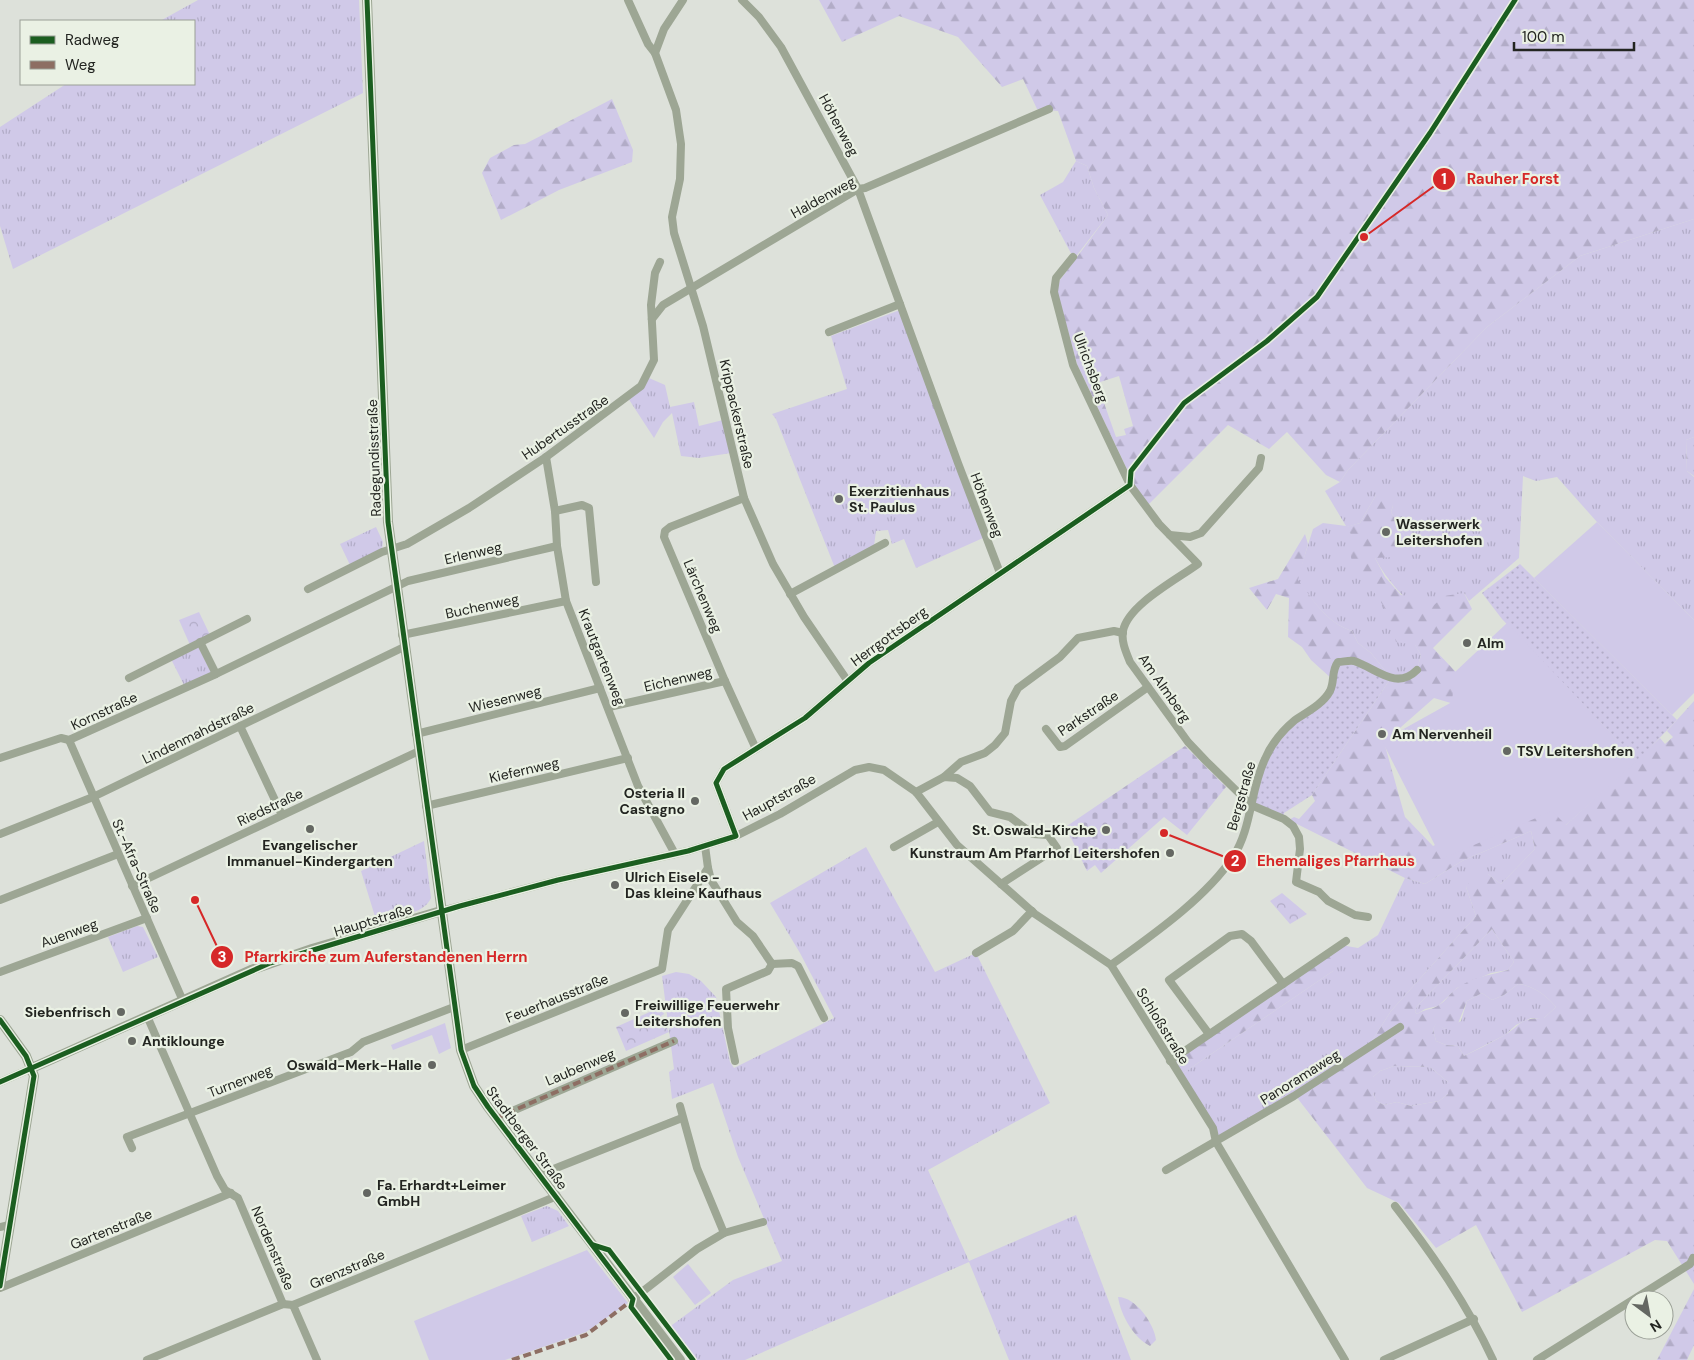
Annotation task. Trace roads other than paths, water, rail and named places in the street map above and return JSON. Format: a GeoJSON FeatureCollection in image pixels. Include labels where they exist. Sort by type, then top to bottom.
{"type":"FeatureCollection","features":[{"type":"Feature","properties":{"kind":"street","name":"Radegundisstraße"},"geometry":{"type":"LineString","coordinates":[[367,0],[388,513],[402,635],[441,912]]}},
{"type":"Feature","properties":{"kind":"street"},"geometry":{"type":"LineString","coordinates":[[628,0],[648,44],[656,53],[664,29],[683,0]]}},
{"type":"Feature","properties":{"kind":"street","name":"Höhenweg"},"geometry":{"type":"LineString","coordinates":[[742,0],[759,17],[781,47],[858,189],[1000,573]]}},
{"type":"Feature","properties":{"kind":"street","name":"Krippackerstraße"},"geometry":{"type":"LineString","coordinates":[[656,53],[676,110],[681,144],[680,179],[672,217],[674,233],[703,326],[744,498],[773,564],[790,594],[847,680]]}},
{"type":"Feature","properties":{"kind":"street","name":"Haldenweg"},"geometry":{"type":"LineString","coordinates":[[652,320],[663,305],[858,189],[865,188],[1050,109]]}},
{"type":"Feature","properties":{"kind":"street","name":"Ulrichsberg"},"geometry":{"type":"LineString","coordinates":[[1073,257],[1056,278],[1054,285],[1057,309],[1073,365],[1130,485]]}},
{"type":"Feature","properties":{"kind":"street","name":"Hubertusstraße"},"geometry":{"type":"LineString","coordinates":[[391,549],[407,544],[469,508],[546,457],[641,386],[654,360],[653,287],[660,262]]}},
{"type":"Feature","properties":{"kind":"street"},"geometry":{"type":"LineString","coordinates":[[829,332],[900,304]]}},
{"type":"Feature","properties":{"kind":"street","name":"Krautgartenweg"},"geometry":{"type":"LineString","coordinates":[[546,457],[566,601],[645,802],[675,854]]}},
{"type":"Feature","properties":{"kind":"street"},"geometry":{"type":"LineString","coordinates":[[1170,535],[1190,537],[1200,533],[1259,468],[1261,458]]}},
{"type":"Feature","properties":{"kind":"street"},"geometry":{"type":"LineString","coordinates":[[916,792],[944,777],[961,762],[995,746],[1005,733],[1011,701],[1018,688],[1060,657],[1078,638],[1114,631],[1123,633],[1132,612],[1198,564],[1147,509],[1130,485]]}},
{"type":"Feature","properties":{"kind":"street","name":"Herrgottsberg"},"geometry":{"type":"LineString","coordinates":[[736,836],[716,783],[724,769],[805,718],[847,680],[934,617],[1130,485]]}},
{"type":"Feature","properties":{"kind":"street","name":"Lärchenweg"},"geometry":{"type":"LineString","coordinates":[[744,498],[670,527],[665,531],[664,537],[756,749]]}},
{"type":"Feature","properties":{"kind":"street"},"geometry":{"type":"LineString","coordinates":[[555,511],[582,505],[589,508],[596,582]]}},
{"type":"Feature","properties":{"kind":"street"},"geometry":{"type":"LineString","coordinates":[[790,594],[885,543]]}},
{"type":"Feature","properties":{"kind":"street","name":"Erlenweg"},"geometry":{"type":"LineString","coordinates":[[396,587],[408,581],[557,546]]}},
{"type":"Feature","properties":{"kind":"street"},"geometry":{"type":"LineString","coordinates":[[308,589],[391,549]]}},
{"type":"Feature","properties":{"kind":"street","name":"Kornstraße"},"geometry":{"type":"LineString","coordinates":[[0,758],[61,738],[69,740],[216,674],[396,587]]}},
{"type":"Feature","properties":{"kind":"street","name":"Buchenweg"},"geometry":{"type":"LineString","coordinates":[[402,635],[566,601]]}},
{"type":"Feature","properties":{"kind":"street","name":"Kornstraße"},"geometry":{"type":"LineString","coordinates":[[129,678],[247,619]]}},
{"type":"Feature","properties":{"kind":"street","name":"Am Almberg"},"geometry":{"type":"LineString","coordinates":[[1123,633],[1125,648],[1130,662],[1188,742],[1251,804]]}},
{"type":"Feature","properties":{"kind":"street"},"geometry":{"type":"LineString","coordinates":[[200,642],[216,674]]}},
{"type":"Feature","properties":{"kind":"street","name":"Lindenmahdstraße"},"geometry":{"type":"LineString","coordinates":[[0,834],[93,797],[404,647]]}},
{"type":"Feature","properties":{"kind":"street","name":"Bergstraße"},"geometry":{"type":"LineString","coordinates":[[1111,966],[1167,925],[1219,875],[1238,850],[1255,782],[1266,757],[1282,733],[1321,702],[1330,690],[1334,668],[1338,662],[1352,660],[1396,679],[1410,677],[1417,670]]}},
{"type":"Feature","properties":{"kind":"street","name":"Eichenweg"},"geometry":{"type":"LineString","coordinates":[[609,707],[725,681]]}},
{"type":"Feature","properties":{"kind":"street","name":"Parkstraße"},"geometry":{"type":"LineString","coordinates":[[1046,729],[1060,747],[1065,746],[1148,687]]}},
{"type":"Feature","properties":{"kind":"street","name":"Wiesenweg"},"geometry":{"type":"LineString","coordinates":[[416,734],[600,688]]}},
{"type":"Feature","properties":{"kind":"street"},"geometry":{"type":"LineString","coordinates":[[240,726],[282,815]]}},
{"type":"Feature","properties":{"kind":"street","name":"St.-Afra-Straße"},"geometry":{"type":"LineString","coordinates":[[69,740],[183,1001]]}},
{"type":"Feature","properties":{"kind":"street","name":"Riedstraße"},"geometry":{"type":"LineString","coordinates":[[132,886],[419,751]]}},
{"type":"Feature","properties":{"kind":"street","name":"Kiefernweg"},"geometry":{"type":"LineString","coordinates":[[426,806],[628,758]]}},
{"type":"Feature","properties":{"kind":"street","name":"Hauptstraße"},"geometry":{"type":"LineString","coordinates":[[32,1068],[270,963],[441,912],[558,880],[706,846],[736,836],[780,814],[855,770],[870,767],[884,770]]}},
{"type":"Feature","properties":{"kind":"street","name":"Schloßstraße"},"geometry":{"type":"LineString","coordinates":[[884,770],[916,792],[957,845],[1032,911],[1061,934],[1111,966],[1213,1128],[1216,1142],[1345,1360]]}},
{"type":"Feature","properties":{"kind":"street"},"geometry":{"type":"LineString","coordinates":[[944,777],[957,778],[970,786],[990,812],[1010,817],[1033,834],[1048,834],[1057,848],[1001,884]]}},
{"type":"Feature","properties":{"kind":"street"},"geometry":{"type":"LineString","coordinates":[[1251,804],[1284,819],[1293,826],[1299,837],[1300,849],[1296,882],[1314,889],[1328,901],[1355,915],[1368,917]]}},
{"type":"Feature","properties":{"kind":"street"},"geometry":{"type":"LineString","coordinates":[[894,847],[938,822]]}},
{"type":"Feature","properties":{"kind":"street"},"geometry":{"type":"LineString","coordinates":[[706,846],[711,880],[737,922],[753,936],[772,964]]}},
{"type":"Feature","properties":{"kind":"street"},"geometry":{"type":"LineString","coordinates":[[0,900],[118,854]]}},
{"type":"Feature","properties":{"kind":"street","name":"Feuerhausstraße"},"geometry":{"type":"LineString","coordinates":[[461,1050],[662,969],[668,930],[708,868]]}},
{"type":"Feature","properties":{"kind":"street"},"geometry":{"type":"LineString","coordinates":[[976,953],[1013,931],[1032,911]]}},
{"type":"Feature","properties":{"kind":"street","name":"Stadtberger Straße"},"geometry":{"type":"LineString","coordinates":[[441,912],[461,1050],[474,1086],[496,1118],[541,1174],[680,1360]]}},
{"type":"Feature","properties":{"kind":"street","name":"Auenweg"},"geometry":{"type":"LineString","coordinates":[[0,972],[147,918]]}},
{"type":"Feature","properties":{"kind":"street"},"geometry":{"type":"LineString","coordinates":[[1209,1034],[1169,980],[1230,936],[1242,934],[1251,941],[1283,984]]}},
{"type":"Feature","properties":{"kind":"street"},"geometry":{"type":"LineString","coordinates":[[1170,1061],[1346,942]]}},
{"type":"Feature","properties":{"kind":"street"},"geometry":{"type":"LineString","coordinates":[[772,964],[792,963],[798,966],[824,1018]]}},
{"type":"Feature","properties":{"kind":"street"},"geometry":{"type":"LineString","coordinates":[[735,1062],[728,1028],[726,990],[768,971],[772,964]]}},
{"type":"Feature","properties":{"kind":"street","name":"Turnerweg"},"geometry":{"type":"LineString","coordinates":[[132,1148],[127,1137],[351,1052],[363,1042],[454,1007]]}},
{"type":"Feature","properties":{"kind":"street","name":"Nordenstraße"},"geometry":{"type":"LineString","coordinates":[[147,1016],[219,1180],[225,1190],[238,1198],[283,1304]]}},
{"type":"Feature","properties":{"kind":"street"},"geometry":{"type":"LineString","coordinates":[[0,1020],[32,1068],[34,1076],[5,1226],[0,1287]]}},
{"type":"Feature","properties":{"kind":"street","name":"Panoramaweg"},"geometry":{"type":"LineString","coordinates":[[1166,1170],[1216,1142],[1398,1030]]}},
{"type":"Feature","properties":{"kind":"street","name":"Laubenweg"},"geometry":{"type":"LineString","coordinates":[[496,1118],[674,1041]]}},
{"type":"Feature","properties":{"kind":"street"},"geometry":{"type":"LineString","coordinates":[[0,1082],[32,1068]]}},
{"type":"Feature","properties":{"kind":"street"},"geometry":{"type":"LineString","coordinates":[[680,1106],[697,1168],[724,1233]]}},
{"type":"Feature","properties":{"kind":"street"},"geometry":{"type":"LineString","coordinates":[[541,1174],[682,1118]]}},
{"type":"Feature","properties":{"kind":"street","name":"Gartenstraße"},"geometry":{"type":"LineString","coordinates":[[0,1287],[231,1193]]}},
{"type":"Feature","properties":{"kind":"street","name":"Grenzstraße"},"geometry":{"type":"LineString","coordinates":[[146,1360],[283,1304],[293,1305],[557,1196]]}},
{"type":"Feature","properties":{"kind":"street"},"geometry":{"type":"LineString","coordinates":[[1395,1206],[1439,1264],[1474,1319],[1493,1360]]}},
{"type":"Feature","properties":{"kind":"street"},"geometry":{"type":"LineString","coordinates":[[633,1299],[697,1249],[724,1233],[763,1222]]}},
{"type":"Feature","properties":{"kind":"street"},"geometry":{"type":"LineString","coordinates":[[1537,1360],[1690,1264],[1693,1258]]}},
{"type":"Feature","properties":{"kind":"street","name":"Nordenstraße"},"geometry":{"type":"LineString","coordinates":[[293,1305],[317,1360]]}},
{"type":"Feature","properties":{"kind":"street"},"geometry":{"type":"LineString","coordinates":[[1384,1360],[1474,1319]]}},
{"type":"Feature","properties":{"kind":"place","name":"Rauher Forst"},"geometry":{"type":"Point","coordinates":[1364,237]}},
{"type":"Feature","properties":{"kind":"place","name":"Exerzitienhaus St. Paulus"},"geometry":{"type":"Point","coordinates":[839,499]}},
{"type":"Feature","properties":{"kind":"place","name":"Wasserwerk Leitershofen"},"geometry":{"type":"Point","coordinates":[1386,532]}},
{"type":"Feature","properties":{"kind":"place","name":"Alm"},"geometry":{"type":"Point","coordinates":[1467,643]}},
{"type":"Feature","properties":{"kind":"place","name":"Am Nervenheil"},"geometry":{"type":"Point","coordinates":[1382,734]}},
{"type":"Feature","properties":{"kind":"place","name":"TSV Leitershofen"},"geometry":{"type":"Point","coordinates":[1507,751]}},
{"type":"Feature","properties":{"kind":"place","name":"Osteria Il Castagno"},"geometry":{"type":"Point","coordinates":[695,801]}},
{"type":"Feature","properties":{"kind":"place","name":"Evangelischer Immanuel-Kindergarten"},"geometry":{"type":"Point","coordinates":[310,829]}},
{"type":"Feature","properties":{"kind":"place","name":"St. Oswald-Kirche"},"geometry":{"type":"Point","coordinates":[1106,830]}},
{"type":"Feature","properties":{"kind":"place","name":"Ehemaliges Pfarrhaus"},"geometry":{"type":"Point","coordinates":[1164,833]}},
{"type":"Feature","properties":{"kind":"place","name":"Kunstraum Am Pfarrhof Leitershofen"},"geometry":{"type":"Point","coordinates":[1170,853]}},
{"type":"Feature","properties":{"kind":"place","name":"Ulrich Eisele - Das kleine Kaufhaus"},"geometry":{"type":"Point","coordinates":[615,885]}},
{"type":"Feature","properties":{"kind":"place","name":"Pfarrkirche zum Auferstandenen Herrn"},"geometry":{"type":"Point","coordinates":[195,900]}},
{"type":"Feature","properties":{"kind":"place","name":"Siebenfrisch"},"geometry":{"type":"Point","coordinates":[121,1012]}},
{"type":"Feature","properties":{"kind":"place","name":"Freiwillige Feuerwehr Leitershofen"},"geometry":{"type":"Point","coordinates":[625,1013]}},
{"type":"Feature","properties":{"kind":"place","name":"Antiklounge"},"geometry":{"type":"Point","coordinates":[132,1041]}},
{"type":"Feature","properties":{"kind":"place","name":"Oswald-Merk-Halle"},"geometry":{"type":"Point","coordinates":[432,1065]}},
{"type":"Feature","properties":{"kind":"place","name":"Fa. Erhardt+Leimer GmbH"},"geometry":{"type":"Point","coordinates":[367,1193]}}]}
